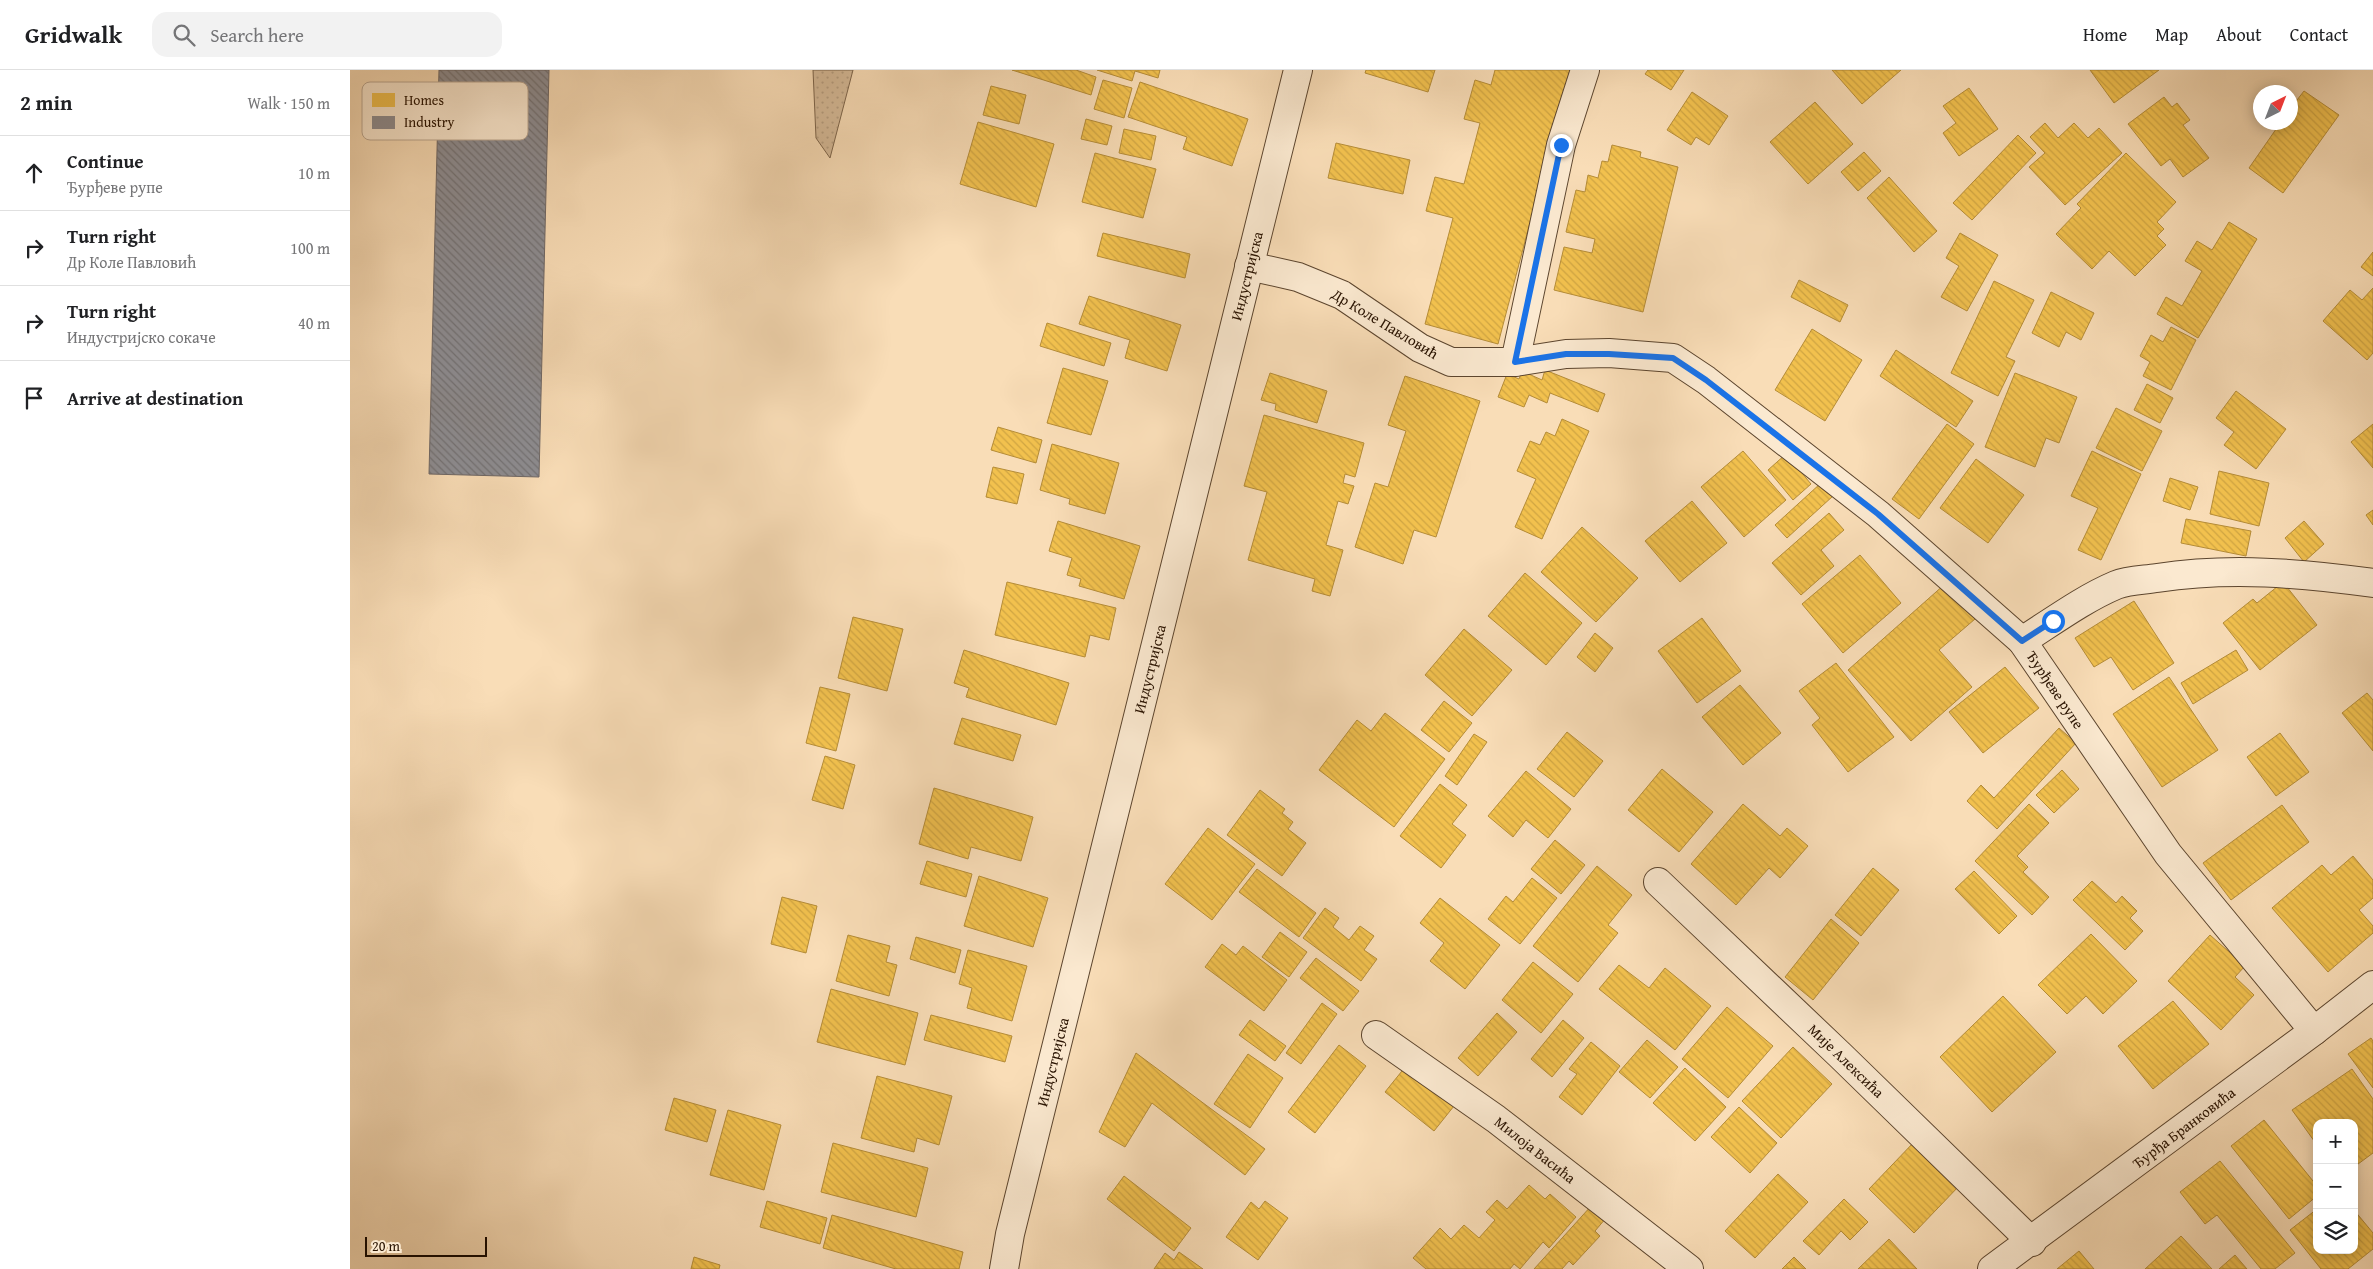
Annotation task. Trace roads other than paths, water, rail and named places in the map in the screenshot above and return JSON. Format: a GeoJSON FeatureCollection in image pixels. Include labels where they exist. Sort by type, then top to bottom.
{"type":"FeatureCollection","features":[{"type":"Feature","properties":{"kind":"street","name":"Индустријска"},"geometry":{"type":"LineString","coordinates":[[1004,1269],[1010,1234],[1298,70]]}},
{"type":"Feature","properties":{"kind":"street"},"geometry":{"type":"LineString","coordinates":[[1515,362],[1561,145],[1585,70]]}},
{"type":"Feature","properties":{"kind":"street","name":"Др Коле Павловић"},"geometry":{"type":"LineString","coordinates":[[1250,266],[1298,277],[1342,295],[1420,348],[1451,362],[1515,362],[1566,354],[1609,354],[1673,358],[1706,380],[1878,514],[2022,641]]}},
{"type":"Feature","properties":{"kind":"street","name":"Ђурђеве рупе"},"geometry":{"type":"LineString","coordinates":[[2314,1031],[2168,854],[2022,641],[2118,584],[2196,572],[2239,571],[2322,576],[2373,584]]}},
{"type":"Feature","properties":{"kind":"street","name":"Мије Алексића"},"geometry":{"type":"LineString","coordinates":[[1658,882],[1840,1055],[2032,1242]]}},
{"type":"Feature","properties":{"kind":"street","name":"Ђурђа Бранковића"},"geometry":{"type":"LineString","coordinates":[[1992,1269],[2032,1242],[2373,985]]}},
{"type":"Feature","properties":{"kind":"street","name":"Милоја Васића"},"geometry":{"type":"LineString","coordinates":[[1376,1035],[1496,1120],[1689,1269]]}}]}
